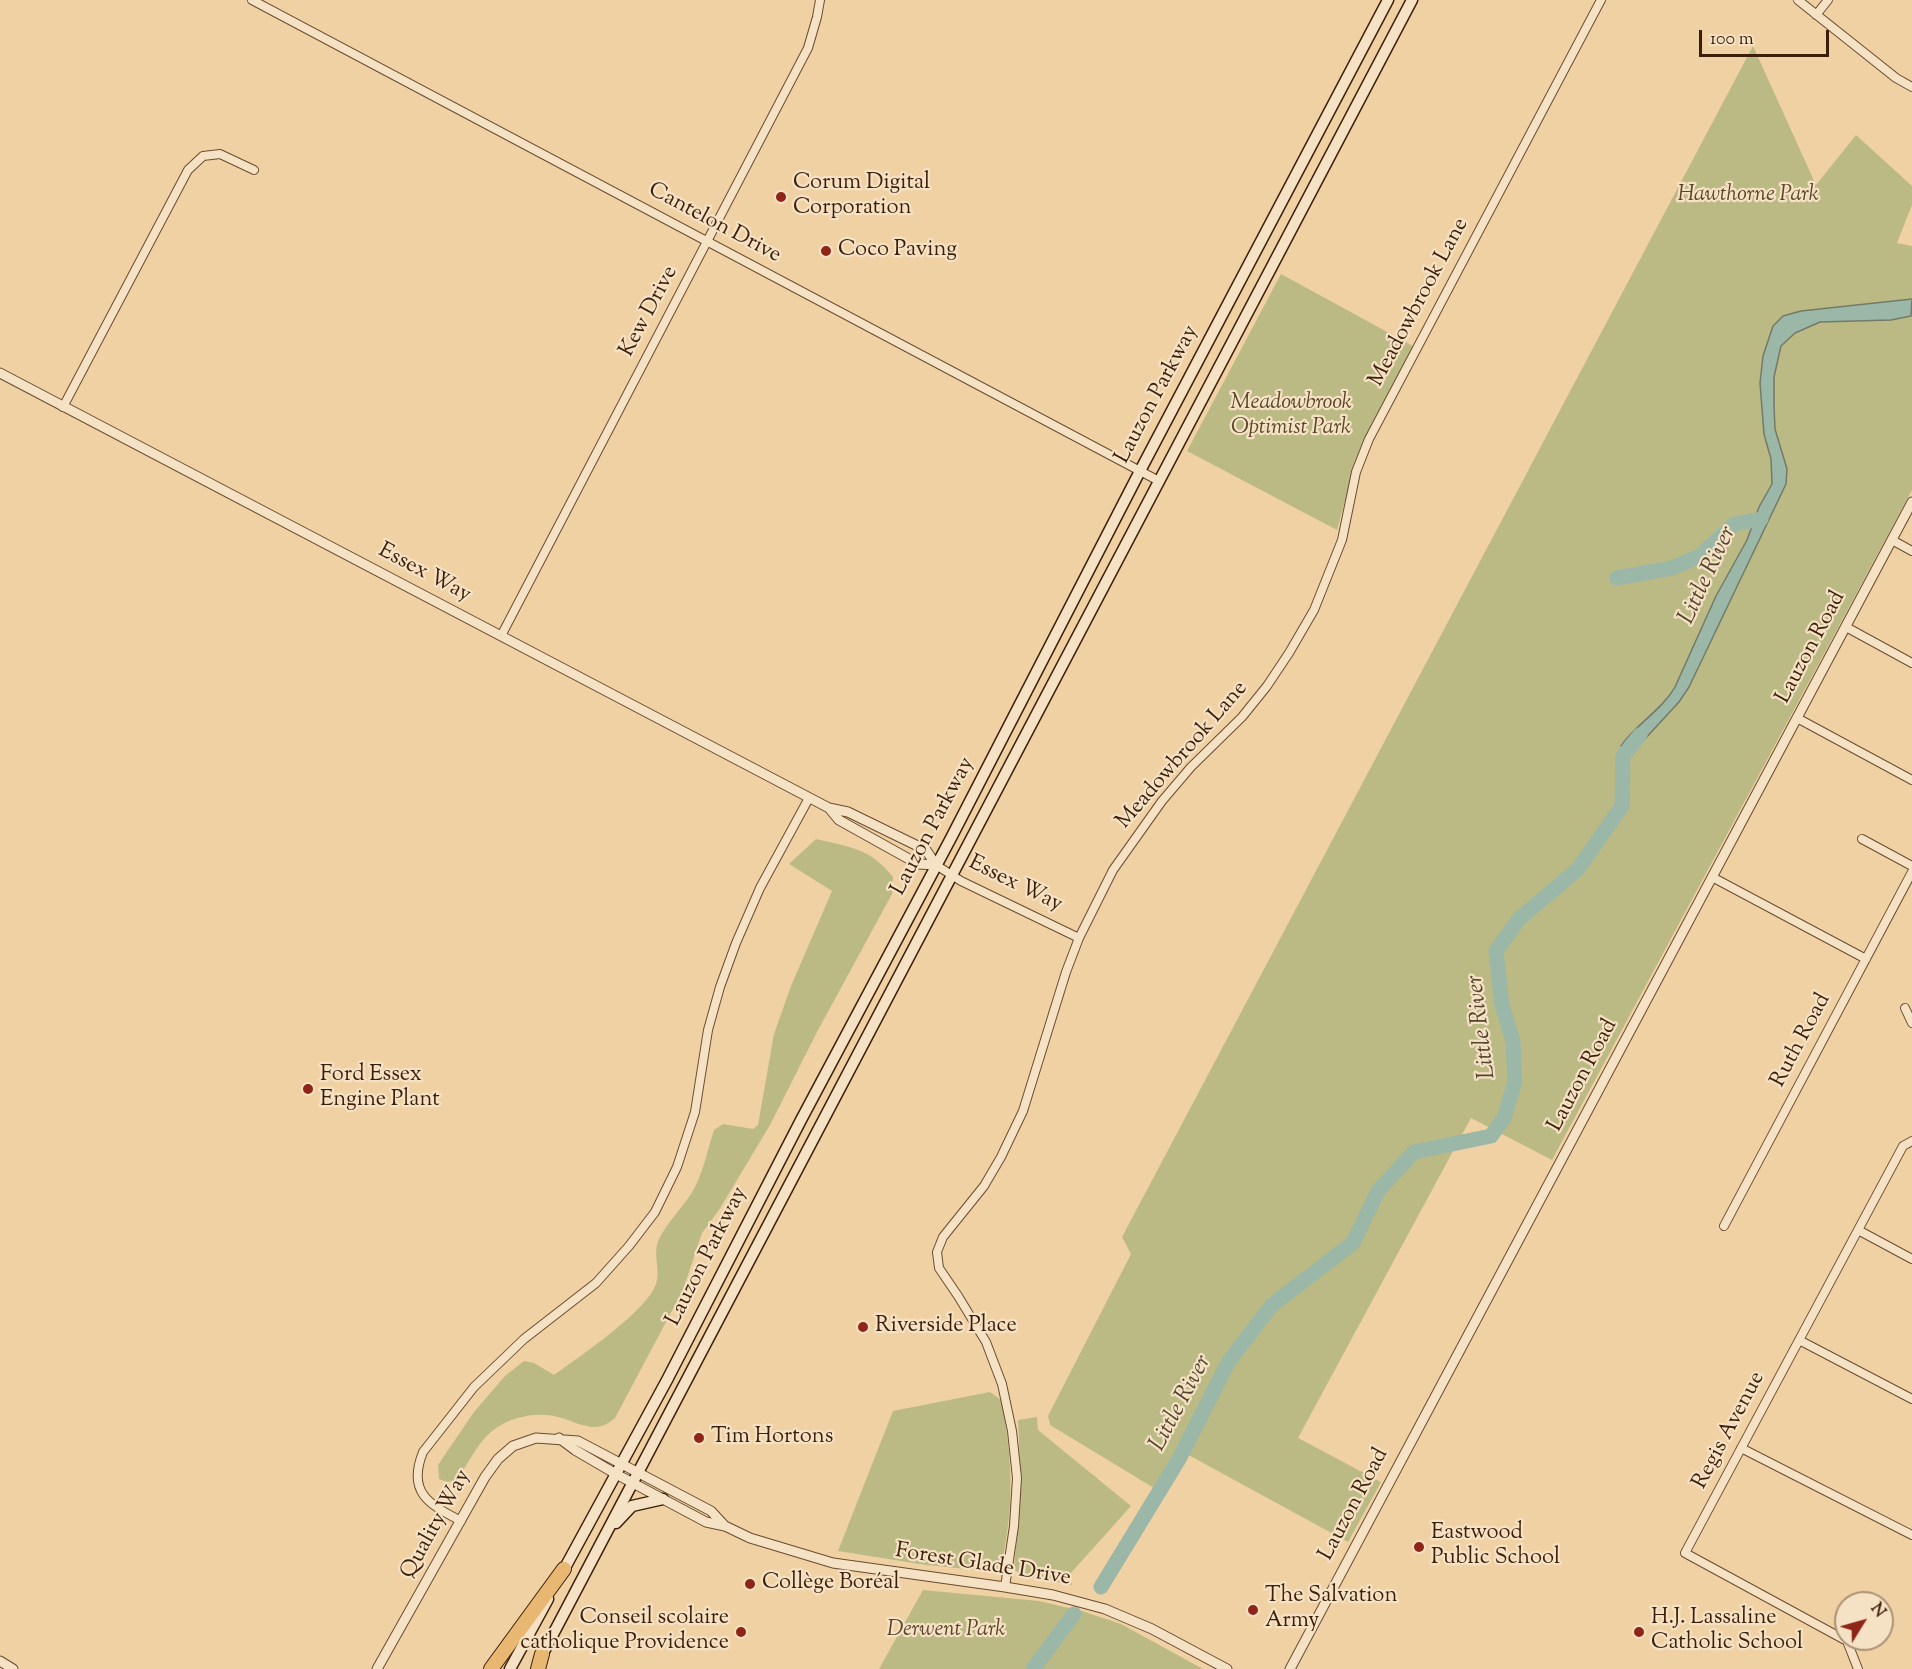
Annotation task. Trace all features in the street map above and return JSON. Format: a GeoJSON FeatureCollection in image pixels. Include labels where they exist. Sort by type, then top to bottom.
{"type":"FeatureCollection","features":[{"type":"Feature","properties":{"kind":"highway"},"geometry":{"type":"LineString","coordinates":[[491,1669],[564,1569]]}},
{"type":"Feature","properties":{"kind":"highway"},"geometry":{"type":"LineString","coordinates":[[536,1669],[543,1654]]}},
{"type":"Feature","properties":{"kind":"main road","name":"Lauzon Parkway"},"geometry":{"type":"LineString","coordinates":[[510,1669],[673,1370],[801,1120],[1388,0]]}},
{"type":"Feature","properties":{"kind":"main road","name":"Lauzon Parkway"},"geometry":{"type":"LineString","coordinates":[[543,1654],[1412,0]]}},
{"type":"Feature","properties":{"kind":"main road"},"geometry":{"type":"LineString","coordinates":[[606,1534],[632,1506],[663,1499]]}},
{"type":"Feature","properties":{"kind":"street","name":"Cantelon Drive"},"geometry":{"type":"LineString","coordinates":[[252,0],[1159,481]]}},
{"type":"Feature","properties":{"kind":"street","name":"Kew Drive"},"geometry":{"type":"LineString","coordinates":[[501,636],[808,48],[818,17],[820,0]]}},
{"type":"Feature","properties":{"kind":"street","name":"Meadowbrook Lane"},"geometry":{"type":"LineString","coordinates":[[1005,1587],[1014,1526],[1017,1478],[1012,1431],[1002,1384],[986,1342],[939,1269],[937,1252],[943,1237],[984,1186],[1023,1111],[1066,972],[1079,938],[1113,870],[1169,792],[1242,717],[1267,686],[1314,610],[1342,540],[1356,472],[1369,439],[1601,0]]}},
{"type":"Feature","properties":{"kind":"street"},"geometry":{"type":"LineString","coordinates":[[1798,0],[1896,78],[1912,87]]}},
{"type":"Feature","properties":{"kind":"street"},"geometry":{"type":"LineString","coordinates":[[1816,15],[1828,0]]}},
{"type":"Feature","properties":{"kind":"street"},"geometry":{"type":"LineString","coordinates":[[63,406],[188,170],[203,156],[220,154],[254,170]]}},
{"type":"Feature","properties":{"kind":"street","name":"Essex Way"},"geometry":{"type":"LineString","coordinates":[[0,373],[809,798],[829,808],[848,812],[926,850],[936,866],[951,876],[1079,938]]}},
{"type":"Feature","properties":{"kind":"street","name":"Lauzon Road"},"geometry":{"type":"LineString","coordinates":[[1290,1669],[1912,502]]}},
{"type":"Feature","properties":{"kind":"street"},"geometry":{"type":"LineString","coordinates":[[1892,540],[1912,551]]}},
{"type":"Feature","properties":{"kind":"street"},"geometry":{"type":"LineString","coordinates":[[1845,627],[1912,663]]}},
{"type":"Feature","properties":{"kind":"street"},"geometry":{"type":"LineString","coordinates":[[1797,718],[1912,780]]}},
{"type":"Feature","properties":{"kind":"street"},"geometry":{"type":"LineString","coordinates":[[461,1521],[435,1508],[422,1494],[416,1478],[423,1452],[474,1387],[524,1339],[596,1283],[655,1212],[677,1167],[695,1112],[708,1030],[736,943],[760,888],[809,798]]}},
{"type":"Feature","properties":{"kind":"street","name":"Essex Way"},"geometry":{"type":"LineString","coordinates":[[829,808],[839,820],[918,864],[936,866]]}},
{"type":"Feature","properties":{"kind":"street"},"geometry":{"type":"LineString","coordinates":[[1862,839],[1912,866]]}},
{"type":"Feature","properties":{"kind":"street","name":"Ruth Road"},"geometry":{"type":"LineString","coordinates":[[1724,1226],[1912,872]]}},
{"type":"Feature","properties":{"kind":"street"},"geometry":{"type":"LineString","coordinates":[[1712,877],[1866,959]]}},
{"type":"Feature","properties":{"kind":"street"},"geometry":{"type":"LineString","coordinates":[[1905,1008],[1912,1023]]}},
{"type":"Feature","properties":{"kind":"street","name":"Regis Avenue"},"geometry":{"type":"LineString","coordinates":[[1858,1669],[1846,1641],[1685,1553],[1903,1146],[1912,1141]]}},
{"type":"Feature","properties":{"kind":"street"},"geometry":{"type":"LineString","coordinates":[[1858,1230],[1912,1259]]}},
{"type":"Feature","properties":{"kind":"street"},"geometry":{"type":"LineString","coordinates":[[1799,1340],[1912,1399]]}},
{"type":"Feature","properties":{"kind":"street","name":"Quality Way"},"geometry":{"type":"LineString","coordinates":[[378,1669],[498,1459],[513,1446],[536,1438],[578,1441],[636,1478]]}},
{"type":"Feature","properties":{"kind":"street"},"geometry":{"type":"LineString","coordinates":[[1741,1448],[1912,1535]]}},
{"type":"Feature","properties":{"kind":"street","name":"Forest Glade Drive"},"geometry":{"type":"LineString","coordinates":[[636,1478],[663,1499],[706,1522],[725,1526],[750,1538],[833,1563],[1053,1595],[1105,1609],[1152,1629],[1227,1669]]}},
{"type":"Feature","properties":{"kind":"street","name":"Forest Glade Drive"},"geometry":{"type":"LineString","coordinates":[[636,1478],[711,1511],[725,1526]]}},
{"type":"Feature","properties":{"kind":"street"},"geometry":{"type":"LineString","coordinates":[[0,1661],[13,1669]]}},
{"type":"Feature","properties":{"kind":"green space","name":"Hawthorne Park"},"geometry":{"type":"Polygon","coordinates":[[[1753,46],[1816,185],[1856,135],[1912,186],[1912,205],[1897,243],[1912,246],[1912,490],[1552,1160],[1471,1118],[1298,1438],[1381,1482],[1348,1542],[1183,1452],[1159,1491],[1050,1425],[1048,1416],[1131,1254],[1122,1237],[1753,46]]]}},
{"type":"Feature","properties":{"kind":"green space","name":"Meadowbrook Optimist Park"},"geometry":{"type":"Polygon","coordinates":[[[1281,274],[1413,346],[1366,438],[1354,467],[1337,530],[1187,451],[1281,274]]]}},
{"type":"Feature","properties":{"kind":"green space"},"geometry":{"type":"Polygon","coordinates":[[[816,839],[859,850],[876,860],[893,877],[892,894],[817,1032],[770,1125],[719,1210],[702,1233],[683,1290],[615,1418],[595,1427],[550,1415],[532,1415],[515,1419],[499,1426],[486,1436],[456,1480],[447,1482],[439,1479],[438,1465],[474,1412],[505,1376],[524,1361],[534,1363],[554,1375],[611,1333],[640,1307],[656,1284],[658,1273],[656,1250],[659,1239],[695,1187],[714,1130],[723,1124],[753,1129],[758,1125],[774,1034],[791,986],[832,891],[789,864],[816,839]]]}},
{"type":"Feature","properties":{"kind":"green space"},"geometry":{"type":"Polygon","coordinates":[[[990,1392],[1001,1400],[1010,1478],[1007,1534],[1002,1565],[997,1572],[926,1565],[838,1551],[893,1411],[990,1392]]]}},
{"type":"Feature","properties":{"kind":"green space"},"geometry":{"type":"Polygon","coordinates":[[[1037,1417],[1038,1430],[1131,1506],[1070,1574],[1072,1585],[1021,1575],[1014,1569],[1019,1494],[1018,1420],[1037,1417]]]}},
{"type":"Feature","properties":{"kind":"green space","name":"Derwent Park"},"geometry":{"type":"Polygon","coordinates":[[[923,1590],[1039,1601],[1082,1611],[1121,1624],[1203,1669],[879,1669],[923,1590]]]}},
{"type":"Feature","properties":{"kind":"shaded area"},"geometry":{"type":"Polygon","coordinates":[[[1912,299],[1911,316],[1891,320],[1820,322],[1795,333],[1781,346],[1774,377],[1774,406],[1775,429],[1787,469],[1786,484],[1689,687],[1679,702],[1632,753],[1621,746],[1663,703],[1675,687],[1716,596],[1747,540],[1759,507],[1772,484],[1771,459],[1764,434],[1760,383],[1763,356],[1773,326],[1783,316],[1801,311],[1912,299]]]}},
{"type":"Feature","properties":{"kind":"waterway","name":"Little River"},"geometry":{"type":"LineString","coordinates":[[1617,578],[1672,568],[1700,556],[1734,524],[1761,519]]}},
{"type":"Feature","properties":{"kind":"waterway","name":"Little River"},"geometry":{"type":"LineString","coordinates":[[1101,1587],[1179,1459],[1229,1361],[1272,1305],[1353,1243],[1378,1191],[1414,1152],[1491,1136],[1504,1118],[1515,1082],[1513,1041],[1502,1005],[1496,951],[1519,919],[1578,869],[1622,806],[1623,756],[1640,735]]}},
{"type":"Feature","properties":{"kind":"waterway","name":"Little River"},"geometry":{"type":"LineString","coordinates":[[1033,1669],[1074,1614]]}},
{"type":"Feature","properties":{"kind":"place","name":"Corum Digital Corporation"},"geometry":{"type":"Point","coordinates":[781,197]}},
{"type":"Feature","properties":{"kind":"place","name":"Coco Paving"},"geometry":{"type":"Point","coordinates":[826,251]}},
{"type":"Feature","properties":{"kind":"place","name":"Ford Essex Engine Plant"},"geometry":{"type":"Point","coordinates":[308,1089]}},
{"type":"Feature","properties":{"kind":"place","name":"Riverside Place"},"geometry":{"type":"Point","coordinates":[863,1327]}},
{"type":"Feature","properties":{"kind":"place","name":"Tim Hortons"},"geometry":{"type":"Point","coordinates":[699,1438]}},
{"type":"Feature","properties":{"kind":"place","name":"Eastwood Public School"},"geometry":{"type":"Point","coordinates":[1419,1547]}},
{"type":"Feature","properties":{"kind":"place","name":"Collège Boréal"},"geometry":{"type":"Point","coordinates":[750,1584]}},
{"type":"Feature","properties":{"kind":"place","name":"The Salvation Army"},"geometry":{"type":"Point","coordinates":[1253,1610]}},
{"type":"Feature","properties":{"kind":"place","name":"Conseil scolaire catholique Providence"},"geometry":{"type":"Point","coordinates":[741,1632]}},
{"type":"Feature","properties":{"kind":"place","name":"H.J. Lassaline Catholic School"},"geometry":{"type":"Point","coordinates":[1639,1632]}}]}
